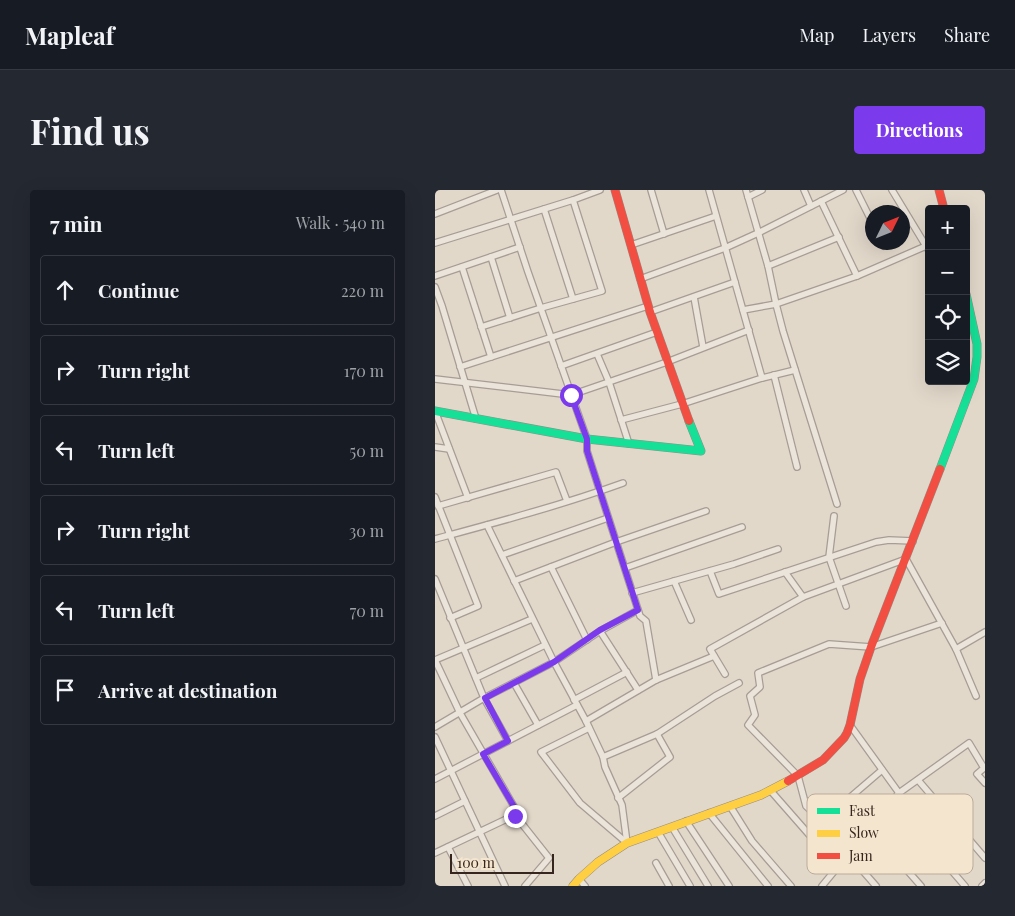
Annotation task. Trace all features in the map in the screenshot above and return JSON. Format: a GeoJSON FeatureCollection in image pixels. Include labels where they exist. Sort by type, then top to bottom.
{"type":"FeatureCollection","features":[{"type":"Feature","properties":{"kind":"street"},"geometry":{"type":"LineString","coordinates":[[435,214],[497,190]]}},
{"type":"Feature","properties":{"kind":"street"},"geometry":{"type":"LineString","coordinates":[[501,190],[587,439],[587,451],[640,616],[646,622],[656,680]]}},
{"type":"Feature","properties":{"kind":"street"},"geometry":{"type":"LineString","coordinates":[[435,243],[600,190]]}},
{"type":"Feature","properties":{"kind":"street"},"geometry":{"type":"LineString","coordinates":[[435,411],[587,439],[701,451],[682,404],[649,309],[615,190]]}},
{"type":"Feature","properties":{"kind":"street"},"geometry":{"type":"LineString","coordinates":[[651,190],[664,234]]}},
{"type":"Feature","properties":{"kind":"street"},"geometry":{"type":"LineString","coordinates":[[709,190],[762,378]]}},
{"type":"Feature","properties":{"kind":"street"},"geometry":{"type":"LineString","coordinates":[[746,190],[795,370],[837,504]]}},
{"type":"Feature","properties":{"kind":"street"},"geometry":{"type":"LineString","coordinates":[[748,197],[762,190]]}},
{"type":"Feature","properties":{"kind":"street"},"geometry":{"type":"LineString","coordinates":[[804,190],[811,206]]}},
{"type":"Feature","properties":{"kind":"street"},"geometry":{"type":"LineString","coordinates":[[640,279],[725,248],[843,190]]}},
{"type":"Feature","properties":{"kind":"street"},"geometry":{"type":"LineString","coordinates":[[856,190],[865,208]]}},
{"type":"Feature","properties":{"kind":"street"},"geometry":{"type":"LineString","coordinates":[[892,190],[925,245]]}},
{"type":"Feature","properties":{"kind":"street"},"geometry":{"type":"LineString","coordinates":[[939,190],[943,205]]}},
{"type":"Feature","properties":{"kind":"street"},"geometry":{"type":"LineString","coordinates":[[481,327],[602,291],[573,200]]}},
{"type":"Feature","properties":{"kind":"street"},"geometry":{"type":"LineString","coordinates":[[821,201],[857,276]]}},
{"type":"Feature","properties":{"kind":"street"},"geometry":{"type":"LineString","coordinates":[[544,209],[573,299]]}},
{"type":"Feature","properties":{"kind":"street"},"geometry":{"type":"LineString","coordinates":[[631,245],[716,216]]}},
{"type":"Feature","properties":{"kind":"street"},"geometry":{"type":"LineString","coordinates":[[768,266],[839,237]]}},
{"type":"Feature","properties":{"kind":"street"},"geometry":{"type":"LineString","coordinates":[[435,276],[520,247]]}},
{"type":"Feature","properties":{"kind":"street"},"geometry":{"type":"LineString","coordinates":[[743,310],[776,304],[857,276],[925,249]]}},
{"type":"Feature","properties":{"kind":"street"},"geometry":{"type":"LineString","coordinates":[[491,257],[509,318]]}},
{"type":"Feature","properties":{"kind":"street"},"geometry":{"type":"LineString","coordinates":[[462,267],[491,357]]}},
{"type":"Feature","properties":{"kind":"street"},"geometry":{"type":"LineString","coordinates":[[460,366],[694,297],[735,282]]}},
{"type":"Feature","properties":{"kind":"street"},"geometry":{"type":"LineString","coordinates":[[435,287],[476,419]]}},
{"type":"Feature","properties":{"kind":"street"},"geometry":{"type":"LineString","coordinates":[[573,886],[598,862],[627,843],[761,795],[798,776],[823,760],[844,738],[850,725],[860,679],[871,647],[974,379],[977,357],[966,295]]}},
{"type":"Feature","properties":{"kind":"street"},"geometry":{"type":"LineString","coordinates":[[694,297],[703,347]]}},
{"type":"Feature","properties":{"kind":"street"},"geometry":{"type":"LineString","coordinates":[[435,308],[442,306]]}},
{"type":"Feature","properties":{"kind":"street"},"geometry":{"type":"LineString","coordinates":[[970,321],[973,326]]}},
{"type":"Feature","properties":{"kind":"street"},"geometry":{"type":"LineString","coordinates":[[435,379],[571,395],[667,362],[749,330]]}},
{"type":"Feature","properties":{"kind":"street"},"geometry":{"type":"LineString","coordinates":[[561,366],[657,332]]}},
{"type":"Feature","properties":{"kind":"street"},"geometry":{"type":"LineString","coordinates":[[597,354],[609,382],[629,444]]}},
{"type":"Feature","properties":{"kind":"street"},"geometry":{"type":"LineString","coordinates":[[621,420],[795,370]]}},
{"type":"Feature","properties":{"kind":"street"},"geometry":{"type":"LineString","coordinates":[[774,375],[797,467]]}},
{"type":"Feature","properties":{"kind":"street"},"geometry":{"type":"LineString","coordinates":[[435,411],[467,498]]}},
{"type":"Feature","properties":{"kind":"street"},"geometry":{"type":"LineString","coordinates":[[435,447],[449,449]]}},
{"type":"Feature","properties":{"kind":"street"},"geometry":{"type":"LineString","coordinates":[[438,506],[556,472],[567,501]]}},
{"type":"Feature","properties":{"kind":"street"},"geometry":{"type":"LineString","coordinates":[[435,539],[623,483]]}},
{"type":"Feature","properties":{"kind":"street"},"geometry":{"type":"LineString","coordinates":[[435,498],[478,606],[451,618]]}},
{"type":"Feature","properties":{"kind":"street"},"geometry":{"type":"LineString","coordinates":[[515,581],[616,542],[706,511]]}},
{"type":"Feature","properties":{"kind":"street"},"geometry":{"type":"LineString","coordinates":[[834,516],[829,557],[846,606]]}},
{"type":"Feature","properties":{"kind":"street"},"geometry":{"type":"LineString","coordinates":[[502,555],[608,518]]}},
{"type":"Feature","properties":{"kind":"street"},"geometry":{"type":"LineString","coordinates":[[487,525],[545,645],[603,757],[605,767],[622,805],[627,843]]}},
{"type":"Feature","properties":{"kind":"street"},"geometry":{"type":"LineString","coordinates":[[625,568],[742,527]]}},
{"type":"Feature","properties":{"kind":"street"},"geometry":{"type":"LineString","coordinates":[[710,571],[719,594],[875,542],[889,540],[913,541]]}},
{"type":"Feature","properties":{"kind":"street"},"geometry":{"type":"LineString","coordinates":[[633,593],[778,549]]}},
{"type":"Feature","properties":{"kind":"street"},"geometry":{"type":"LineString","coordinates":[[725,674],[710,648],[803,598],[906,559]]}},
{"type":"Feature","properties":{"kind":"street"},"geometry":{"type":"LineString","coordinates":[[906,559],[956,649],[976,696]]}},
{"type":"Feature","properties":{"kind":"street"},"geometry":{"type":"LineString","coordinates":[[551,567],[587,640]]}},
{"type":"Feature","properties":{"kind":"street"},"geometry":{"type":"LineString","coordinates":[[785,572],[803,598]]}},
{"type":"Feature","properties":{"kind":"street"},"geometry":{"type":"LineString","coordinates":[[435,579],[485,698],[508,741]]}},
{"type":"Feature","properties":{"kind":"street"},"geometry":{"type":"LineString","coordinates":[[674,581],[691,620]]}},
{"type":"Feature","properties":{"kind":"street"},"geometry":{"type":"LineString","coordinates":[[435,727],[554,662],[600,630],[638,610]]}},
{"type":"Feature","properties":{"kind":"street"},"geometry":{"type":"LineString","coordinates":[[525,886],[549,858],[515,816],[516,810],[459,713],[435,660],[532,618]]}},
{"type":"Feature","properties":{"kind":"street"},"geometry":{"type":"LineString","coordinates":[[807,807],[798,776],[748,725],[755,715],[750,696],[760,687],[758,673],[829,644],[871,647],[942,623]]}},
{"type":"Feature","properties":{"kind":"street"},"geometry":{"type":"LineString","coordinates":[[600,630],[638,690]]}},
{"type":"Feature","properties":{"kind":"street"},"geometry":{"type":"LineString","coordinates":[[956,649],[985,632]]}},
{"type":"Feature","properties":{"kind":"street"},"geometry":{"type":"LineString","coordinates":[[476,678],[545,645]]}},
{"type":"Feature","properties":{"kind":"street"},"geometry":{"type":"LineString","coordinates":[[586,721],[656,680],[713,656]]}},
{"type":"Feature","properties":{"kind":"street"},"geometry":{"type":"LineString","coordinates":[[435,779],[538,725],[627,672]]}},
{"type":"Feature","properties":{"kind":"street"},"geometry":{"type":"LineString","coordinates":[[514,683],[538,725]]}},
{"type":"Feature","properties":{"kind":"street"},"geometry":{"type":"LineString","coordinates":[[603,757],[657,734],[715,696],[739,683]]}},
{"type":"Feature","properties":{"kind":"street"},"geometry":{"type":"LineString","coordinates":[[850,725],[899,793],[969,743],[984,768],[977,774],[985,783]]}},
{"type":"Feature","properties":{"kind":"street"},"geometry":{"type":"LineString","coordinates":[[589,728],[541,752],[580,803],[627,843]]}},
{"type":"Feature","properties":{"kind":"street"},"geometry":{"type":"LineString","coordinates":[[618,798],[670,757],[657,734]]}},
{"type":"Feature","properties":{"kind":"street"},"geometry":{"type":"LineString","coordinates":[[435,736],[505,886]]}},
{"type":"Feature","properties":{"kind":"street"},"geometry":{"type":"LineString","coordinates":[[854,794],[883,770]]}},
{"type":"Feature","properties":{"kind":"street"},"geometry":{"type":"LineString","coordinates":[[918,780],[930,794]]}},
{"type":"Feature","properties":{"kind":"street"},"geometry":{"type":"LineString","coordinates":[[770,790],[807,831]]}},
{"type":"Feature","properties":{"kind":"street"},"geometry":{"type":"LineString","coordinates":[[435,816],[465,801]]}},
{"type":"Feature","properties":{"kind":"street"},"geometry":{"type":"LineString","coordinates":[[730,806],[752,841],[791,886]]}},
{"type":"Feature","properties":{"kind":"street"},"geometry":{"type":"LineString","coordinates":[[709,813],[768,886]]}},
{"type":"Feature","properties":{"kind":"street"},"geometry":{"type":"LineString","coordinates":[[435,853],[515,816]]}},
{"type":"Feature","properties":{"kind":"street"},"geometry":{"type":"LineString","coordinates":[[686,821],[729,886]]}},
{"type":"Feature","properties":{"kind":"street"},"geometry":{"type":"LineString","coordinates":[[672,827],[708,886]]}},
{"type":"Feature","properties":{"kind":"street"},"geometry":{"type":"LineString","coordinates":[[658,832],[690,886]]}},
{"type":"Feature","properties":{"kind":"street"},"geometry":{"type":"LineString","coordinates":[[973,844],[985,858]]}},
{"type":"Feature","properties":{"kind":"street"},"geometry":{"type":"LineString","coordinates":[[448,846],[468,886]]}},
{"type":"Feature","properties":{"kind":"street"},"geometry":{"type":"LineString","coordinates":[[656,863],[669,886]]}},
{"type":"Feature","properties":{"kind":"street"},"geometry":{"type":"LineString","coordinates":[[822,886],[832,874]]}},
{"type":"Feature","properties":{"kind":"street"},"geometry":{"type":"LineString","coordinates":[[866,874],[876,886]]}},
{"type":"Feature","properties":{"kind":"street"},"geometry":{"type":"LineString","coordinates":[[910,874],[921,886]]}},
{"type":"Feature","properties":{"kind":"street"},"geometry":{"type":"LineString","coordinates":[[955,874],[965,886]]}},
{"type":"Feature","properties":{"kind":"street"},"geometry":{"type":"LineString","coordinates":[[579,879],[585,886]]}},
{"type":"Feature","properties":{"kind":"street"},"geometry":{"type":"LineString","coordinates":[[982,886],[985,883]]}},
{"type":"Feature","properties":{"kind":"traffic: fast"},"geometry":{"type":"LineString","coordinates":[[940,469],[974,379],[977,344],[966,295]]}},
{"type":"Feature","properties":{"kind":"traffic: fast"},"geometry":{"type":"LineString","coordinates":[[435,411],[587,439],[701,451],[689,421]]}},
{"type":"Feature","properties":{"kind":"traffic: slow"},"geometry":{"type":"LineString","coordinates":[[573,886],[598,862],[627,843],[761,795],[788,781]]}},
{"type":"Feature","properties":{"kind":"traffic: jam"},"geometry":{"type":"LineString","coordinates":[[615,190],[650,312],[689,421]]}},
{"type":"Feature","properties":{"kind":"traffic: jam"},"geometry":{"type":"LineString","coordinates":[[939,190],[943,205]]}},
{"type":"Feature","properties":{"kind":"traffic: jam"},"geometry":{"type":"LineString","coordinates":[[788,781],[823,760],[847,733],[860,679],[871,647],[940,469]]}},
{"type":"Feature","properties":{"kind":"route"},"geometry":{"type":"LineString","coordinates":[[515,816],[516,810],[483,754],[508,741],[485,698],[554,662],[600,630],[638,610],[587,451],[587,439],[571,395]]}}]}
